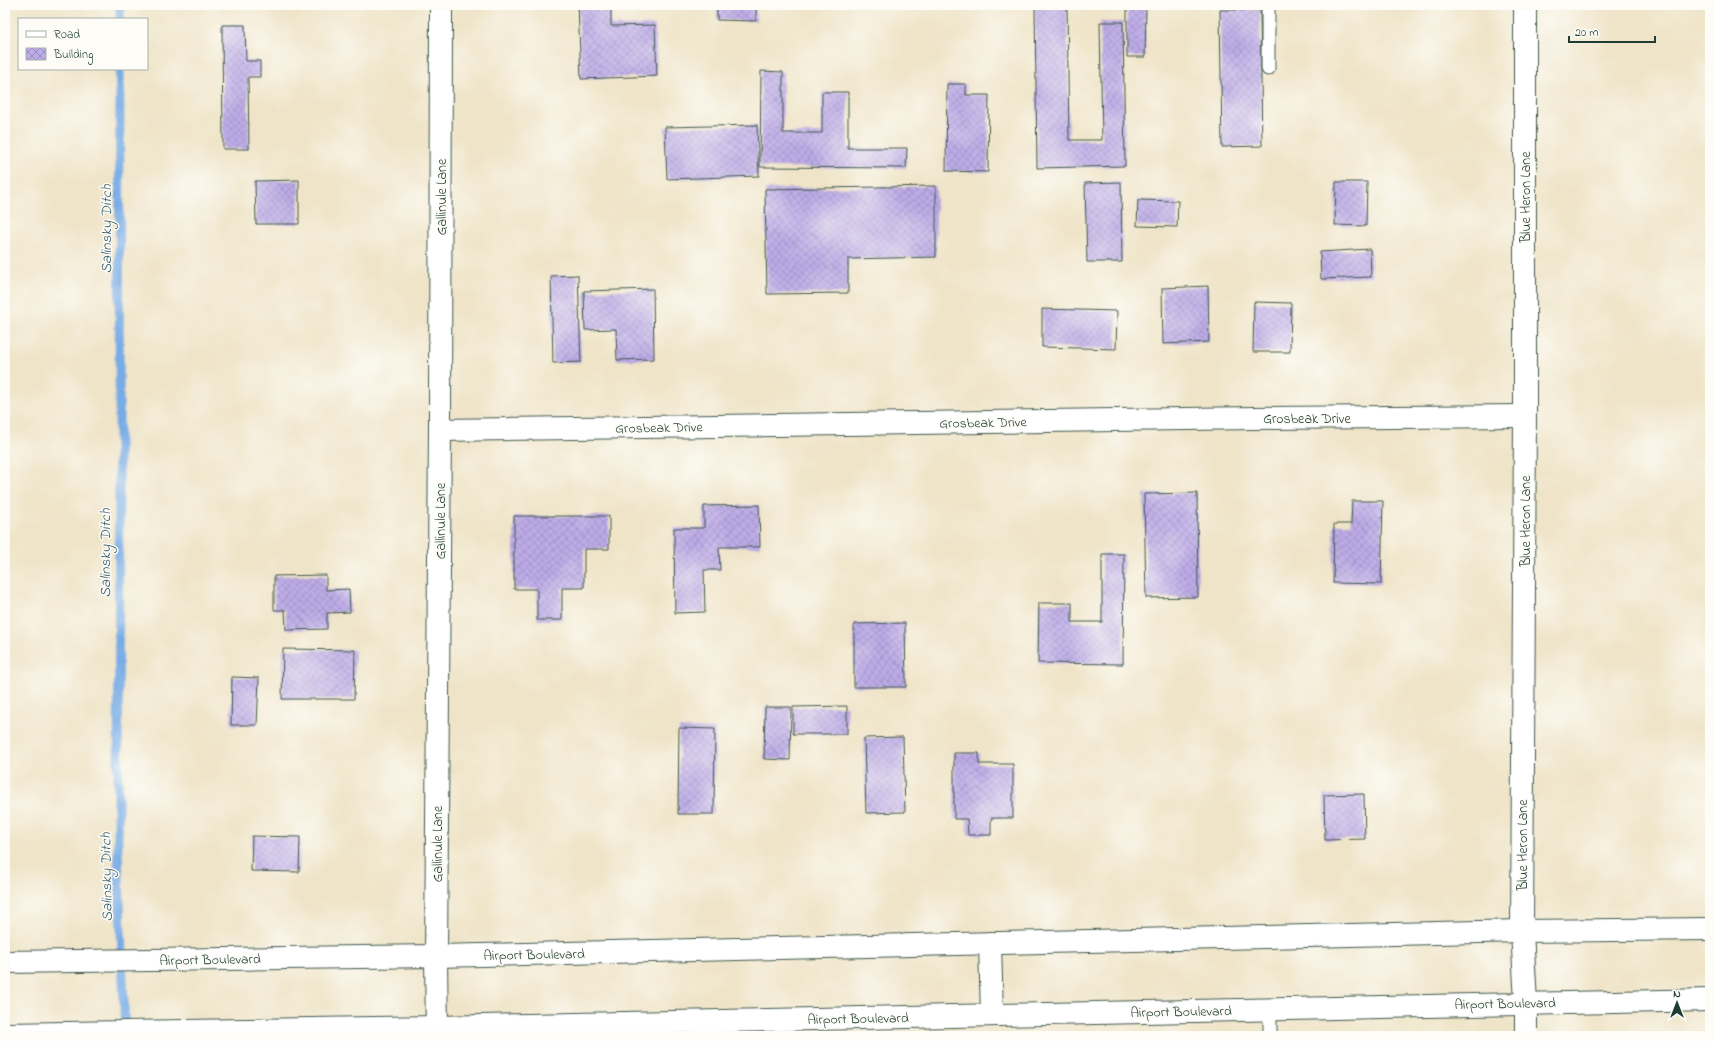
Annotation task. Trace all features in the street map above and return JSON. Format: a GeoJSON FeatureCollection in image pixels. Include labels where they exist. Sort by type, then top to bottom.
{"type":"FeatureCollection","features":[{"type":"Feature","properties":{"kind":"main road","name":"Gallinule Lane"},"geometry":{"type":"LineString","coordinates":[[437,1032],[436,956],[440,430],[441,5]]}},
{"type":"Feature","properties":{"kind":"main road","name":"Blue Heron Lane"},"geometry":{"type":"LineString","coordinates":[[1525,5],[1525,416],[1522,931],[1526,1003],[1526,1036]]}},
{"type":"Feature","properties":{"kind":"main road","name":"Grosbeak Drive"},"geometry":{"type":"LineString","coordinates":[[440,430],[1231,418],[1525,416]]}},
{"type":"Feature","properties":{"kind":"main road","name":"Airport Boulevard"},"geometry":{"type":"LineString","coordinates":[[5,962],[436,956],[1522,931],[1710,929]]}},
{"type":"Feature","properties":{"kind":"main road"},"geometry":{"type":"LineString","coordinates":[[990,943],[992,1015]]}},
{"type":"Feature","properties":{"kind":"main road","name":"Airport Boulevard"},"geometry":{"type":"LineString","coordinates":[[5,1034],[174,1032],[437,1032],[992,1015],[1710,1000]]}},
{"type":"Feature","properties":{"kind":"lane"},"geometry":{"type":"LineString","coordinates":[[1268,5],[1268,69]]}},
{"type":"Feature","properties":{"kind":"lane"},"geometry":{"type":"LineString","coordinates":[[1270,1009],[1270,1036]]}},
{"type":"Feature","properties":{"kind":"building"},"geometry":{"type":"Polygon","coordinates":[[[578,5],[611,5],[611,26],[655,25],[657,76],[581,79],[578,5]]]}},
{"type":"Feature","properties":{"kind":"building"},"geometry":{"type":"Polygon","coordinates":[[[717,5],[756,5],[756,21],[717,20],[717,5]]]}},
{"type":"Feature","properties":{"kind":"building"},"geometry":{"type":"Polygon","coordinates":[[[1035,5],[1067,5],[1069,140],[1102,140],[1100,22],[1123,22],[1125,166],[1037,168],[1035,5]]]}},
{"type":"Feature","properties":{"kind":"building"},"geometry":{"type":"Polygon","coordinates":[[[1127,5],[1146,5],[1145,57],[1127,57],[1127,5]]]}},
{"type":"Feature","properties":{"kind":"building"},"geometry":{"type":"Polygon","coordinates":[[[1220,10],[1260,10],[1262,146],[1222,147],[1220,10]]]}},
{"type":"Feature","properties":{"kind":"building"},"geometry":{"type":"Polygon","coordinates":[[[222,25],[245,25],[246,61],[260,61],[260,77],[248,77],[249,149],[223,149],[222,25]]]}},
{"type":"Feature","properties":{"kind":"building"},"geometry":{"type":"Polygon","coordinates":[[[761,71],[783,72],[783,133],[822,133],[822,92],[848,92],[848,148],[907,148],[906,168],[760,167],[761,71]]]}},
{"type":"Feature","properties":{"kind":"building"},"geometry":{"type":"Polygon","coordinates":[[[947,84],[966,84],[966,95],[989,95],[988,172],[946,171],[947,84]]]}},
{"type":"Feature","properties":{"kind":"building"},"geometry":{"type":"Polygon","coordinates":[[[757,125],[759,176],[667,179],[665,127],[757,125]]]}},
{"type":"Feature","properties":{"kind":"building"},"geometry":{"type":"Polygon","coordinates":[[[299,180],[299,224],[256,224],[255,181],[299,180]]]}},
{"type":"Feature","properties":{"kind":"building"},"geometry":{"type":"Polygon","coordinates":[[[1121,182],[1122,262],[1087,262],[1085,183],[1121,182]]]}},
{"type":"Feature","properties":{"kind":"building"},"geometry":{"type":"Polygon","coordinates":[[[1336,182],[1367,182],[1366,226],[1335,225],[1336,182]]]}},
{"type":"Feature","properties":{"kind":"building"},"geometry":{"type":"Polygon","coordinates":[[[936,186],[936,257],[848,259],[848,293],[767,294],[765,189],[936,186]]]}},
{"type":"Feature","properties":{"kind":"building"},"geometry":{"type":"Polygon","coordinates":[[[1138,200],[1178,201],[1177,227],[1137,226],[1138,200]]]}},
{"type":"Feature","properties":{"kind":"building"},"geometry":{"type":"Polygon","coordinates":[[[1370,249],[1371,277],[1321,279],[1320,252],[1370,249]]]}},
{"type":"Feature","properties":{"kind":"building"},"geometry":{"type":"Polygon","coordinates":[[[578,275],[581,362],[553,363],[551,276],[578,275]]]}},
{"type":"Feature","properties":{"kind":"building"},"geometry":{"type":"Polygon","coordinates":[[[1208,286],[1209,342],[1163,344],[1162,288],[1208,286]]]}},
{"type":"Feature","properties":{"kind":"building"},"geometry":{"type":"Polygon","coordinates":[[[653,289],[654,359],[617,360],[616,329],[585,330],[584,291],[653,289]]]}},
{"type":"Feature","properties":{"kind":"building"},"geometry":{"type":"Polygon","coordinates":[[[1254,302],[1291,303],[1290,352],[1253,352],[1254,302]]]}},
{"type":"Feature","properties":{"kind":"building"},"geometry":{"type":"Polygon","coordinates":[[[1042,309],[1117,311],[1116,349],[1042,347],[1042,309]]]}},
{"type":"Feature","properties":{"kind":"building"},"geometry":{"type":"Polygon","coordinates":[[[1197,493],[1198,597],[1146,598],[1144,494],[1197,493]]]}},
{"type":"Feature","properties":{"kind":"building"},"geometry":{"type":"Polygon","coordinates":[[[1352,501],[1383,501],[1381,584],[1333,583],[1334,524],[1351,524],[1352,501]]]}},
{"type":"Feature","properties":{"kind":"building"},"geometry":{"type":"Polygon","coordinates":[[[759,505],[760,547],[719,547],[720,570],[704,570],[705,612],[675,613],[674,528],[704,528],[704,506],[759,505]]]}},
{"type":"Feature","properties":{"kind":"building"},"geometry":{"type":"Polygon","coordinates":[[[514,516],[609,516],[609,549],[584,549],[584,588],[562,588],[562,620],[537,620],[537,589],[514,589],[514,516]]]}},
{"type":"Feature","properties":{"kind":"building"},"geometry":{"type":"Polygon","coordinates":[[[1102,554],[1124,554],[1123,664],[1038,663],[1039,603],[1072,603],[1072,622],[1102,622],[1102,554]]]}},
{"type":"Feature","properties":{"kind":"building"},"geometry":{"type":"Polygon","coordinates":[[[326,575],[326,590],[349,589],[350,612],[327,613],[327,629],[286,630],[285,610],[274,610],[274,576],[326,575]]]}},
{"type":"Feature","properties":{"kind":"building"},"geometry":{"type":"Polygon","coordinates":[[[905,623],[906,687],[854,687],[854,624],[905,623]]]}},
{"type":"Feature","properties":{"kind":"building"},"geometry":{"type":"Polygon","coordinates":[[[283,649],[355,650],[354,699],[282,699],[283,649]]]}},
{"type":"Feature","properties":{"kind":"building"},"geometry":{"type":"Polygon","coordinates":[[[232,677],[259,678],[257,725],[231,725],[232,677]]]}},
{"type":"Feature","properties":{"kind":"building"},"geometry":{"type":"Polygon","coordinates":[[[847,706],[847,734],[793,734],[793,707],[847,706]]]}},
{"type":"Feature","properties":{"kind":"building"},"geometry":{"type":"Polygon","coordinates":[[[765,707],[791,707],[790,760],[764,759],[765,707]]]}},
{"type":"Feature","properties":{"kind":"building"},"geometry":{"type":"Polygon","coordinates":[[[679,728],[715,729],[714,814],[678,814],[679,728]]]}},
{"type":"Feature","properties":{"kind":"building"},"geometry":{"type":"Polygon","coordinates":[[[903,737],[905,812],[866,813],[864,738],[903,737]]]}},
{"type":"Feature","properties":{"kind":"building"},"geometry":{"type":"Polygon","coordinates":[[[954,753],[979,753],[979,764],[1013,764],[1013,818],[991,818],[991,835],[968,835],[967,819],[954,819],[954,753]]]}},
{"type":"Feature","properties":{"kind":"building"},"geometry":{"type":"Polygon","coordinates":[[[1364,794],[1365,839],[1325,840],[1324,795],[1364,794]]]}},
{"type":"Feature","properties":{"kind":"building"},"geometry":{"type":"Polygon","coordinates":[[[252,836],[300,837],[299,872],[251,871],[252,836]]]}},
{"type":"Feature","properties":{"kind":"waterway","name":"Salinsky Ditch"},"geometry":{"type":"LineString","coordinates":[[120,5],[120,18]]}},
{"type":"Feature","properties":{"kind":"waterway","name":"Salinsky Ditch"},"geometry":{"type":"LineString","coordinates":[[120,70],[118,851],[125,1033]]}}]}
